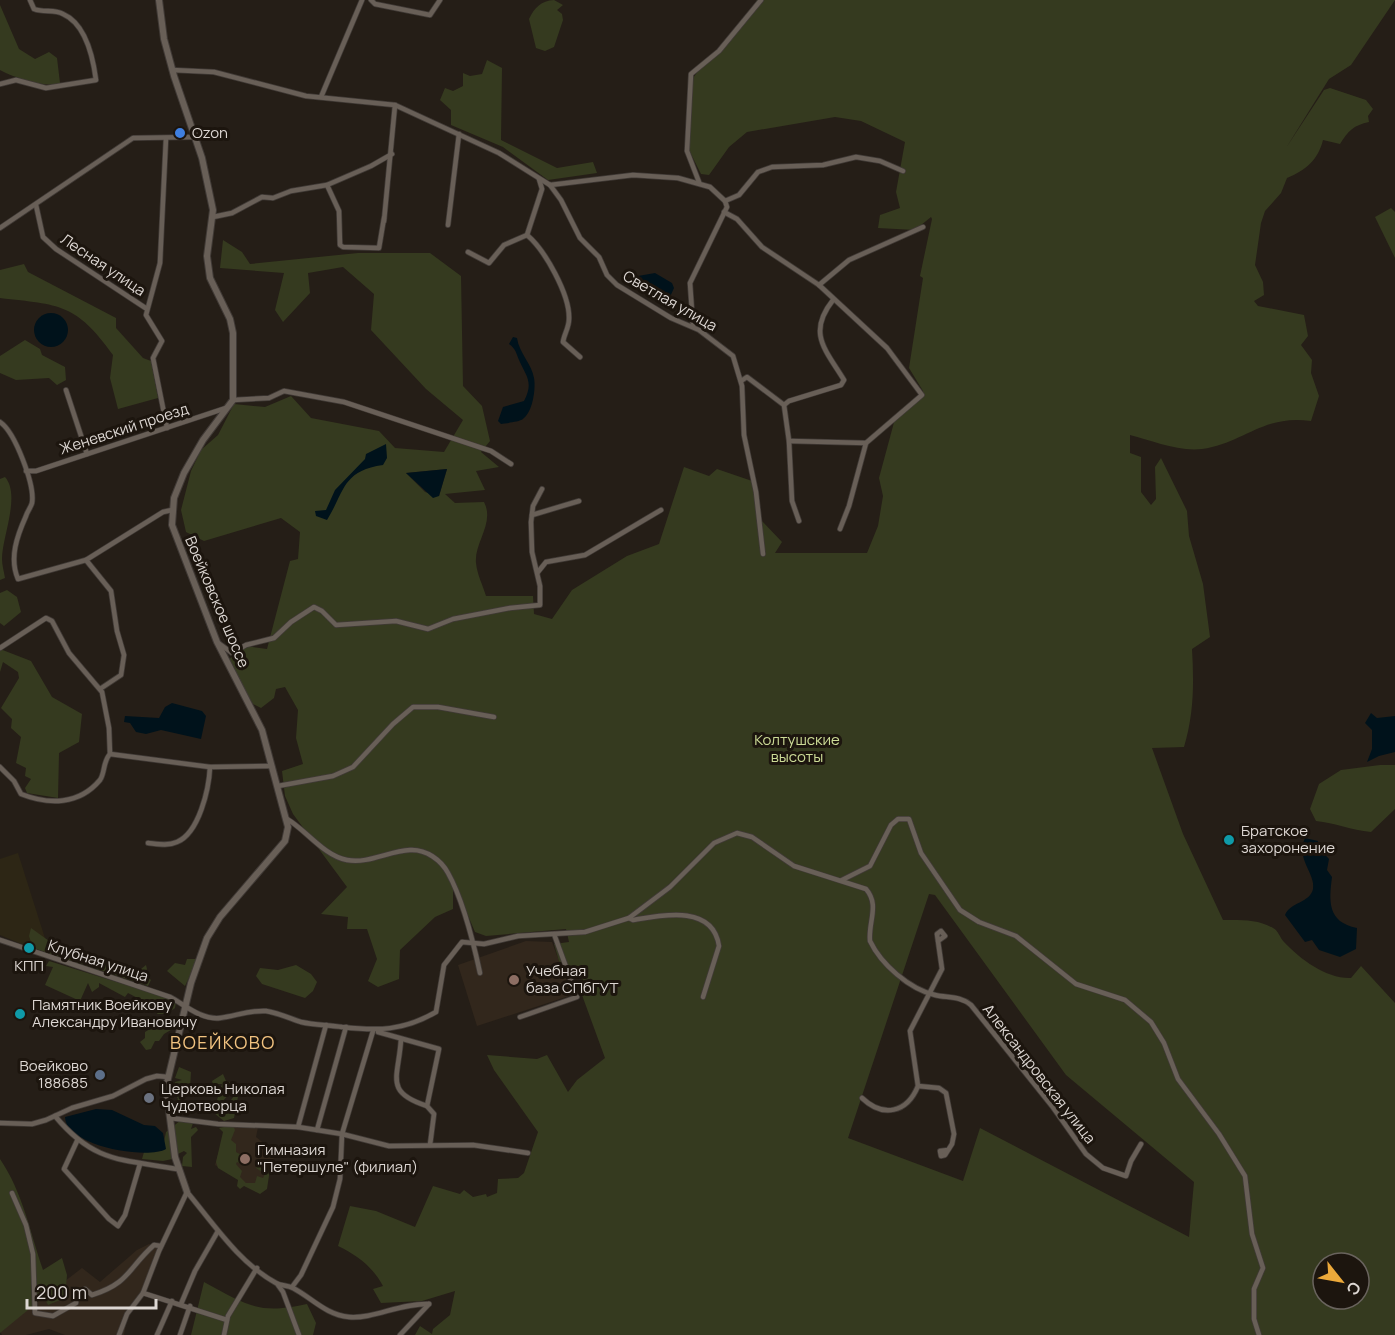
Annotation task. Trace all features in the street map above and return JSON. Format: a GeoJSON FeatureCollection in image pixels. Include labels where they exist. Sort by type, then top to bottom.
{"type":"FeatureCollection","features":[{"type":"Feature","properties":{"kind":"street"},"geometry":{"type":"LineString","coordinates":[[0,84],[16,80],[46,88],[96,80],[91,47],[68,17],[54,11],[34,9],[30,0]]}},
{"type":"Feature","properties":{"kind":"street","name":"Воейковское шоссе"},"geometry":{"type":"LineString","coordinates":[[159,0],[164,39],[173,73],[207,175],[213,217],[207,265],[210,278],[230,319],[233,333],[233,400],[192,455],[174,498],[172,525],[217,642],[262,730],[286,819],[285,841],[226,910],[207,938],[188,996],[168,1077],[166,1099],[177,1169],[187,1192]]}},
{"type":"Feature","properties":{"kind":"street"},"geometry":{"type":"LineString","coordinates":[[321,97],[362,0]]}},
{"type":"Feature","properties":{"kind":"street"},"geometry":{"type":"LineString","coordinates":[[370,0],[375,4],[430,15],[440,0]]}},
{"type":"Feature","properties":{"kind":"street"},"geometry":{"type":"LineString","coordinates":[[699,182],[687,151],[692,74],[719,51],[761,0]]}},
{"type":"Feature","properties":{"kind":"street"},"geometry":{"type":"LineString","coordinates":[[173,73],[214,72],[306,96],[394,105],[499,153],[550,185]]}},
{"type":"Feature","properties":{"kind":"street"},"geometry":{"type":"LineString","coordinates":[[327,186],[339,212],[340,245],[379,248],[392,154],[394,105]]}},
{"type":"Feature","properties":{"kind":"street"},"geometry":{"type":"LineString","coordinates":[[448,225],[459,134]]}},
{"type":"Feature","properties":{"kind":"street"},"geometry":{"type":"LineString","coordinates":[[0,228],[133,138],[195,137]]}},
{"type":"Feature","properties":{"kind":"street"},"geometry":{"type":"LineString","coordinates":[[166,138],[160,263],[146,315],[162,341],[153,358],[167,428]]}},
{"type":"Feature","properties":{"kind":"street"},"geometry":{"type":"LineString","coordinates":[[213,217],[232,213],[262,197],[273,198],[291,191],[327,186],[392,154]]}},
{"type":"Feature","properties":{"kind":"street"},"geometry":{"type":"LineString","coordinates":[[725,201],[739,195],[758,172],[772,167],[824,165],[856,157],[880,161],[903,171]]}},
{"type":"Feature","properties":{"kind":"street"},"geometry":{"type":"LineString","coordinates":[[542,189],[550,185],[633,175],[699,182],[710,187],[725,201]]}},
{"type":"Feature","properties":{"kind":"street"},"geometry":{"type":"LineString","coordinates":[[468,252],[489,263],[504,245],[527,235],[542,189],[539,179]]}},
{"type":"Feature","properties":{"kind":"street","name":"Светлая улица"},"geometry":{"type":"LineString","coordinates":[[550,185],[561,200],[580,238],[599,257],[607,275],[616,285],[671,318],[693,326],[732,356],[741,381],[744,435],[756,492],[763,554]]}},
{"type":"Feature","properties":{"kind":"street"},"geometry":{"type":"LineString","coordinates":[[693,326],[690,284],[724,212],[725,201]]}},
{"type":"Feature","properties":{"kind":"street","name":"Лесная улица"},"geometry":{"type":"LineString","coordinates":[[36,205],[43,237],[56,249],[147,309]]}},
{"type":"Feature","properties":{"kind":"street"},"geometry":{"type":"LineString","coordinates":[[724,212],[737,219],[762,248],[819,285],[887,348],[922,396],[866,443],[849,506],[840,529]]}},
{"type":"Feature","properties":{"kind":"street"},"geometry":{"type":"LineString","coordinates":[[819,285],[834,270],[849,260],[923,227]]}},
{"type":"Feature","properties":{"kind":"street"},"geometry":{"type":"LineString","coordinates":[[527,235],[554,268],[569,314],[569,325],[562,342],[580,357]]}},
{"type":"Feature","properties":{"kind":"street"},"geometry":{"type":"LineString","coordinates":[[784,405],[789,401],[841,385],[844,380],[819,338],[821,316],[833,300]]}},
{"type":"Feature","properties":{"kind":"street"},"geometry":{"type":"LineString","coordinates":[[741,381],[747,377],[784,405],[789,441],[792,501],[800,521]]}},
{"type":"Feature","properties":{"kind":"street"},"geometry":{"type":"LineString","coordinates":[[66,390],[87,454]]}},
{"type":"Feature","properties":{"kind":"street"},"geometry":{"type":"LineString","coordinates":[[233,400],[269,398],[284,391],[344,402],[491,451],[511,464]]}},
{"type":"Feature","properties":{"kind":"street","name":"Женевский проезд"},"geometry":{"type":"LineString","coordinates":[[26,471],[36,471],[229,408]]}},
{"type":"Feature","properties":{"kind":"street"},"geometry":{"type":"LineString","coordinates":[[0,422],[13,434],[26,471],[32,503],[14,553],[13,564],[18,579],[86,560],[155,516],[172,510]]}},
{"type":"Feature","properties":{"kind":"street"},"geometry":{"type":"LineString","coordinates":[[789,441],[866,443]]}},
{"type":"Feature","properties":{"kind":"street"},"geometry":{"type":"LineString","coordinates":[[217,642],[232,653],[246,645],[264,642],[274,638],[291,622],[314,607],[322,611],[336,625],[387,620],[428,629],[453,619],[510,608],[540,605],[538,572],[532,552],[532,515],[533,506],[542,489]]}},
{"type":"Feature","properties":{"kind":"street"},"geometry":{"type":"LineString","coordinates":[[532,515],[579,501]]}},
{"type":"Feature","properties":{"kind":"street"},"geometry":{"type":"LineString","coordinates":[[538,572],[546,562],[585,555],[661,510]]}},
{"type":"Feature","properties":{"kind":"street"},"geometry":{"type":"LineString","coordinates":[[86,560],[111,591],[117,631],[124,655],[122,675],[100,689]]}},
{"type":"Feature","properties":{"kind":"street"},"geometry":{"type":"LineString","coordinates":[[0,648],[46,618],[52,621],[69,653],[100,689],[108,722],[110,754],[101,779],[82,796],[64,803],[21,794],[14,781],[0,767]]}},
{"type":"Feature","properties":{"kind":"street"},"geometry":{"type":"LineString","coordinates":[[278,786],[333,776],[354,767],[393,724],[413,707],[438,706],[494,717]]}},
{"type":"Feature","properties":{"kind":"street"},"geometry":{"type":"LineString","coordinates":[[110,754],[210,767],[272,766]]}},
{"type":"Feature","properties":{"kind":"street"},"geometry":{"type":"LineString","coordinates":[[148,843],[169,845],[185,837],[209,790],[210,767]]}},
{"type":"Feature","properties":{"kind":"street"},"geometry":{"type":"LineString","coordinates":[[286,819],[329,852],[345,860],[357,861],[412,850],[435,858],[448,873],[473,941],[480,973]]}},
{"type":"Feature","properties":{"kind":"street"},"geometry":{"type":"LineString","coordinates":[[373,1031],[402,1026],[436,1012],[444,965],[462,942],[473,941],[484,944],[512,937],[585,932],[628,918],[670,887],[714,843],[737,833],[752,837],[794,866],[841,880],[870,866],[894,821],[909,819],[923,855],[960,910],[979,922],[1016,936],[1076,984],[1125,1000],[1146,1015],[1164,1043],[1178,1079],[1219,1134],[1245,1176],[1251,1232],[1263,1268],[1254,1289],[1254,1319],[1258,1335]]}},
{"type":"Feature","properties":{"kind":"street","name":"Александровская улица"},"geometry":{"type":"LineString","coordinates":[[841,880],[866,889],[872,896],[870,941],[884,962],[900,976],[930,994],[966,1000],[1094,1162],[1126,1176],[1131,1161],[1141,1144]]}},
{"type":"Feature","properties":{"kind":"street"},"geometry":{"type":"LineString","coordinates":[[628,918],[633,920],[692,915],[710,927],[719,946],[703,997]]}},
{"type":"Feature","properties":{"kind":"street"},"geometry":{"type":"LineString","coordinates":[[520,1017],[577,997],[554,934]]}},
{"type":"Feature","properties":{"kind":"street","name":"Клубная улица"},"geometry":{"type":"LineString","coordinates":[[0,940],[178,1001],[185,1008]]}},
{"type":"Feature","properties":{"kind":"street"},"geometry":{"type":"LineString","coordinates":[[862,1098],[872,1108],[895,1110],[910,1102],[918,1086],[910,1032],[942,969],[938,941]]}},
{"type":"Feature","properties":{"kind":"street"},"geometry":{"type":"LineString","coordinates":[[178,1001],[188,996]]}},
{"type":"Feature","properties":{"kind":"street"},"geometry":{"type":"LineString","coordinates":[[185,1008],[214,1017],[264,1011],[326,1025],[373,1031],[439,1049],[428,1106]]}},
{"type":"Feature","properties":{"kind":"street"},"geometry":{"type":"LineString","coordinates":[[298,1127],[326,1025]]}},
{"type":"Feature","properties":{"kind":"street"},"geometry":{"type":"LineString","coordinates":[[317,1130],[346,1027]]}},
{"type":"Feature","properties":{"kind":"street"},"geometry":{"type":"LineString","coordinates":[[292,1287],[301,1275],[333,1206],[340,1179],[342,1134],[373,1031]]}},
{"type":"Feature","properties":{"kind":"street"},"geometry":{"type":"LineString","coordinates":[[401,1039],[397,1076],[399,1093],[406,1099],[428,1106],[434,1114],[430,1145]]}},
{"type":"Feature","properties":{"kind":"street"},"geometry":{"type":"LineString","coordinates":[[0,1123],[8,1121],[32,1124],[113,1096],[146,1079],[158,1076],[168,1077]]}},
{"type":"Feature","properties":{"kind":"street"},"geometry":{"type":"LineString","coordinates":[[918,1086],[939,1088],[946,1093],[954,1134],[948,1150]]}},
{"type":"Feature","properties":{"kind":"street"},"geometry":{"type":"LineString","coordinates":[[55,1116],[77,1141],[106,1156],[177,1169]]}},
{"type":"Feature","properties":{"kind":"street"},"geometry":{"type":"LineString","coordinates":[[170,1118],[218,1124],[298,1127],[342,1134],[389,1146],[473,1145],[528,1153]]}},
{"type":"Feature","properties":{"kind":"street"},"geometry":{"type":"LineString","coordinates":[[77,1141],[64,1168],[109,1219],[118,1226],[125,1215],[140,1164]]}},
{"type":"Feature","properties":{"kind":"street"},"geometry":{"type":"LineString","coordinates":[[119,1335],[127,1314],[143,1293],[161,1246],[187,1192],[218,1231],[278,1285],[300,1335]]}},
{"type":"Feature","properties":{"kind":"street"},"geometry":{"type":"LineString","coordinates":[[12,1193],[26,1225],[33,1254],[35,1313],[53,1316],[75,1303],[76,1294],[85,1288],[92,1295],[117,1286],[146,1252],[154,1245],[161,1246]]}},
{"type":"Feature","properties":{"kind":"street"},"geometry":{"type":"LineString","coordinates":[[181,1304],[195,1271],[218,1231]]}},
{"type":"Feature","properties":{"kind":"street"},"geometry":{"type":"LineString","coordinates":[[224,1335],[227,1320],[257,1268]]}},
{"type":"Feature","properties":{"kind":"street"},"geometry":{"type":"LineString","coordinates":[[278,1285],[292,1287],[311,1303],[339,1316],[351,1318],[411,1303],[429,1304],[399,1335]]}},
{"type":"Feature","properties":{"kind":"street"},"geometry":{"type":"LineString","coordinates":[[143,1293],[190,1306],[227,1320]]}},
{"type":"Feature","properties":{"kind":"street"},"geometry":{"type":"LineString","coordinates":[[157,1335],[172,1301]]}},
{"type":"Feature","properties":{"kind":"street"},"geometry":{"type":"LineString","coordinates":[[180,1335],[190,1306]]}},
{"type":"Feature","properties":{"kind":"shaded area"},"geometry":{"type":"Polygon","coordinates":[[[18,853],[49,951],[31,948],[0,935],[0,859],[18,853]]]}},
{"type":"Feature","properties":{"kind":"shaded area","name":"Учебная база СПбГУТ"},"geometry":{"type":"Polygon","coordinates":[[[526,941],[552,942],[572,995],[477,1026],[458,965],[526,941]]]}},
{"type":"Feature","properties":{"kind":"shaded area","name":"Гимназия \"Петершуле\" (филиал)"},"geometry":{"type":"Polygon","coordinates":[[[226,1127],[258,1127],[256,1137],[276,1153],[260,1192],[215,1165],[226,1127]]]}},
{"type":"Feature","properties":{"kind":"shaded area"},"geometry":{"type":"Polygon","coordinates":[[[149,1244],[162,1249],[127,1319],[124,1335],[65,1335],[49,1329],[26,1335],[2,1335],[0,1331],[82,1268],[100,1282],[137,1250],[149,1244]]]}},
{"type":"Feature","properties":{"kind":"green space"},"geometry":{"type":"Polygon","coordinates":[[[554,0],[563,5],[557,10],[562,14],[563,20],[554,47],[545,51],[536,48],[529,19],[539,5],[554,0]]]}},
{"type":"Feature","properties":{"kind":"green space","name":"Колтушские высоты"},"geometry":{"type":"Polygon","coordinates":[[[757,0],[1395,0],[1351,65],[1329,79],[1286,148],[1324,90],[1330,88],[1366,100],[1373,109],[1368,116],[1369,122],[1352,129],[1340,144],[1323,140],[1314,159],[1300,172],[1287,178],[1281,193],[1265,211],[1261,223],[1255,265],[1263,282],[1264,295],[1254,301],[1258,306],[1304,315],[1308,336],[1301,345],[1312,360],[1311,373],[1319,396],[1311,421],[1294,420],[1266,425],[1217,446],[1202,449],[1174,447],[1130,435],[1130,453],[1141,457],[1141,492],[1151,505],[1156,499],[1155,467],[1161,458],[1187,511],[1189,536],[1203,584],[1210,637],[1192,649],[1190,723],[1184,747],[1152,748],[1183,834],[1223,920],[1261,923],[1275,929],[1284,942],[1306,962],[1333,975],[1351,978],[1361,966],[1395,1003],[1395,1335],[415,1335],[420,1326],[432,1334],[433,1329],[450,1315],[455,1291],[422,1301],[381,1303],[373,1289],[383,1286],[374,1273],[352,1253],[338,1246],[350,1206],[376,1211],[415,1227],[433,1186],[460,1194],[464,1190],[473,1197],[486,1194],[487,1197],[497,1193],[498,1179],[518,1178],[524,1173],[538,1132],[494,1070],[487,1055],[537,1059],[547,1055],[568,1092],[577,1080],[605,1058],[582,995],[584,982],[580,973],[564,979],[554,944],[569,942],[566,929],[486,936],[475,932],[453,880],[453,909],[435,917],[400,950],[399,979],[378,987],[368,981],[377,959],[367,929],[347,929],[348,917],[321,914],[347,887],[293,814],[285,796],[282,771],[303,764],[296,738],[298,710],[285,687],[276,689],[274,698],[261,708],[253,704],[228,660],[245,646],[267,649],[290,561],[298,559],[300,532],[281,518],[204,541],[186,532],[181,510],[191,471],[201,450],[218,435],[234,404],[265,407],[291,396],[311,418],[379,431],[395,448],[444,452],[463,420],[426,389],[371,330],[374,294],[343,267],[308,273],[310,293],[283,322],[275,310],[284,273],[220,268],[223,240],[242,252],[250,264],[358,253],[430,253],[461,276],[463,386],[482,406],[490,441],[481,452],[499,467],[476,471],[485,490],[445,494],[455,503],[484,502],[487,518],[476,555],[476,563],[486,596],[533,596],[534,614],[552,619],[572,590],[627,556],[659,544],[684,467],[709,476],[717,469],[755,482],[761,520],[782,542],[775,553],[867,553],[878,526],[883,496],[879,478],[896,415],[923,391],[909,368],[923,278],[920,276],[932,219],[931,217],[915,230],[878,228],[880,215],[900,208],[896,192],[905,142],[861,121],[835,117],[747,132],[729,147],[709,175],[701,174],[689,150],[693,78],[703,64],[736,32],[757,0]],[[447,469],[406,473],[425,492],[439,496],[447,469]],[[929,894],[848,1138],[963,1181],[980,1128],[1189,1237],[1194,1182],[1066,1075],[935,895],[929,894]]]}},
{"type":"Feature","properties":{"kind":"green space"},"geometry":{"type":"Polygon","coordinates":[[[0,5],[19,49],[35,59],[49,52],[57,58],[60,83],[39,83],[21,79],[0,70],[0,5]]]}},
{"type":"Feature","properties":{"kind":"green space"},"geometry":{"type":"Polygon","coordinates":[[[487,60],[502,68],[501,140],[557,168],[593,162],[597,173],[548,180],[503,147],[451,125],[451,110],[440,100],[445,88],[453,91],[463,86],[463,73],[470,76],[482,74],[487,60]]]}},
{"type":"Feature","properties":{"kind":"green space"},"geometry":{"type":"Polygon","coordinates":[[[1391,208],[1395,212],[1395,258],[1375,217],[1391,208]]]}},
{"type":"Feature","properties":{"kind":"green space"},"geometry":{"type":"Polygon","coordinates":[[[24,264],[28,272],[116,318],[116,328],[143,358],[151,361],[158,398],[118,409],[110,378],[113,355],[88,325],[77,316],[52,305],[0,298],[0,270],[24,264]]]}},
{"type":"Feature","properties":{"kind":"green space"},"geometry":{"type":"Polygon","coordinates":[[[25,340],[40,349],[42,355],[65,367],[66,380],[57,385],[49,378],[16,380],[0,373],[0,356],[25,340]]]}},
{"type":"Feature","properties":{"kind":"green space"},"geometry":{"type":"Polygon","coordinates":[[[5,477],[11,494],[11,505],[2,559],[5,578],[0,580],[0,479],[5,477]]]}},
{"type":"Feature","properties":{"kind":"green space"},"geometry":{"type":"Polygon","coordinates":[[[7,590],[17,597],[21,612],[4,626],[0,623],[0,593],[7,590]]]}},
{"type":"Feature","properties":{"kind":"green space"},"geometry":{"type":"Polygon","coordinates":[[[0,649],[31,661],[52,697],[82,714],[79,742],[59,753],[58,798],[27,793],[25,788],[31,779],[25,776],[26,768],[16,763],[21,737],[11,728],[12,719],[1,708],[19,678],[18,672],[3,662],[0,672],[0,649]]]}},
{"type":"Feature","properties":{"kind":"green space"},"geometry":{"type":"Polygon","coordinates":[[[1395,765],[1395,809],[1371,832],[1316,821],[1310,809],[1319,784],[1341,770],[1395,765]]]}},
{"type":"Feature","properties":{"kind":"green space"},"geometry":{"type":"Polygon","coordinates":[[[31,928],[63,951],[77,956],[86,955],[119,970],[126,968],[136,973],[146,965],[147,969],[144,974],[151,980],[148,986],[33,948],[29,936],[31,928]]]}},
{"type":"Feature","properties":{"kind":"green space"},"geometry":{"type":"Polygon","coordinates":[[[187,959],[196,959],[196,963],[185,986],[167,971],[175,963],[185,965],[187,959]]]}},
{"type":"Feature","properties":{"kind":"green space"},"geometry":{"type":"Polygon","coordinates":[[[49,961],[165,997],[176,1002],[175,1008],[167,1014],[157,1014],[162,1003],[145,1002],[128,993],[125,997],[99,983],[99,987],[92,992],[88,983],[80,1001],[45,985],[53,967],[46,966],[49,961]]]}},
{"type":"Feature","properties":{"kind":"green space"},"geometry":{"type":"Polygon","coordinates":[[[296,965],[311,974],[317,982],[313,991],[305,998],[262,984],[256,976],[260,968],[278,970],[296,965]]]}},
{"type":"Feature","properties":{"kind":"green space"},"geometry":{"type":"Polygon","coordinates":[[[150,1016],[158,1028],[168,1028],[174,1024],[176,1027],[164,1034],[159,1041],[155,1041],[151,1049],[146,1050],[140,1042],[145,1038],[145,1032],[155,1026],[144,1025],[145,1018],[150,1016]]]}},
{"type":"Feature","properties":{"kind":"green space"},"geometry":{"type":"Polygon","coordinates":[[[179,1067],[191,1072],[190,1088],[176,1111],[174,1105],[178,1099],[176,1095],[171,1096],[175,1082],[182,1080],[175,1078],[179,1067]]]}},
{"type":"Feature","properties":{"kind":"green space"},"geometry":{"type":"Polygon","coordinates":[[[223,1074],[226,1081],[233,1083],[231,1090],[238,1084],[240,1086],[234,1118],[224,1121],[214,1113],[217,1108],[222,1108],[225,1114],[229,1113],[234,1096],[230,1093],[222,1102],[217,1100],[222,1084],[213,1084],[212,1081],[223,1074]]]}},
{"type":"Feature","properties":{"kind":"green space"},"geometry":{"type":"Polygon","coordinates":[[[181,1120],[193,1123],[191,1129],[196,1127],[198,1130],[191,1137],[192,1167],[182,1166],[183,1157],[187,1153],[184,1151],[178,1154],[177,1158],[163,1161],[142,1159],[144,1152],[162,1151],[166,1132],[181,1120]]]}},
{"type":"Feature","properties":{"kind":"green space"},"geometry":{"type":"Polygon","coordinates":[[[233,1125],[235,1130],[231,1140],[236,1144],[236,1152],[245,1157],[249,1164],[245,1166],[237,1162],[236,1164],[242,1171],[240,1177],[246,1183],[255,1183],[257,1176],[263,1178],[265,1174],[256,1168],[257,1162],[260,1161],[270,1169],[267,1189],[260,1194],[244,1186],[240,1189],[237,1186],[238,1180],[218,1168],[216,1162],[223,1132],[219,1128],[233,1125]]]}},
{"type":"Feature","properties":{"kind":"green space"},"geometry":{"type":"Polygon","coordinates":[[[0,1159],[15,1185],[43,1270],[62,1258],[67,1275],[65,1298],[48,1305],[46,1301],[39,1301],[0,1333],[0,1159]]]}},
{"type":"Feature","properties":{"kind":"green space"},"geometry":{"type":"Polygon","coordinates":[[[204,1282],[253,1306],[276,1308],[307,1304],[316,1323],[313,1335],[191,1335],[204,1282]]]}},
{"type":"Feature","properties":{"kind":"water"},"geometry":{"type":"Polygon","coordinates":[[[655,273],[672,283],[674,288],[670,297],[653,299],[645,288],[648,289],[649,286],[638,279],[638,276],[655,273]]]}},
{"type":"Feature","properties":{"kind":"water"},"geometry":{"type":"Polygon","coordinates":[[[51,313],[63,318],[68,330],[63,342],[51,347],[39,342],[34,330],[39,318],[51,313]]]}},
{"type":"Feature","properties":{"kind":"water"},"geometry":{"type":"Polygon","coordinates":[[[513,337],[517,338],[520,349],[533,373],[534,394],[529,411],[523,419],[501,424],[498,421],[503,407],[524,401],[529,384],[516,351],[509,344],[513,337]]]}},
{"type":"Feature","properties":{"kind":"water"},"geometry":{"type":"Polygon","coordinates":[[[386,444],[387,458],[383,465],[359,472],[352,477],[327,520],[316,516],[315,511],[326,510],[335,490],[365,459],[366,454],[386,444]]]}},
{"type":"Feature","properties":{"kind":"water"},"geometry":{"type":"Polygon","coordinates":[[[447,469],[439,496],[433,498],[406,473],[447,469]]]}},
{"type":"Feature","properties":{"kind":"water"},"geometry":{"type":"Polygon","coordinates":[[[172,703],[202,711],[206,716],[201,739],[161,730],[146,734],[136,732],[130,723],[124,722],[125,716],[159,718],[165,707],[172,703]]]}},
{"type":"Feature","properties":{"kind":"water"},"geometry":{"type":"Polygon","coordinates":[[[1371,713],[1377,718],[1395,716],[1395,752],[1367,762],[1372,749],[1372,730],[1365,723],[1371,713]]]}},
{"type":"Feature","properties":{"kind":"water"},"geometry":{"type":"Polygon","coordinates":[[[1305,838],[1318,841],[1318,847],[1329,859],[1327,870],[1332,877],[1330,894],[1335,916],[1347,925],[1357,928],[1356,949],[1340,957],[1319,950],[1312,940],[1305,942],[1285,915],[1291,907],[1308,897],[1313,889],[1312,878],[1302,852],[1305,838]]]}},
{"type":"Feature","properties":{"kind":"water"},"geometry":{"type":"Polygon","coordinates":[[[96,1109],[112,1110],[144,1125],[155,1126],[163,1133],[166,1149],[142,1153],[108,1148],[78,1136],[69,1127],[65,1117],[96,1109]]]}},
{"type":"Feature","properties":{"kind":"place","name":"Ozon"},"geometry":{"type":"Point","coordinates":[180,133]}},
{"type":"Feature","properties":{"kind":"place","name":"Братское захоронение"},"geometry":{"type":"Point","coordinates":[1229,840]}},
{"type":"Feature","properties":{"kind":"place","name":"КПП"},"geometry":{"type":"Point","coordinates":[29,948]}},
{"type":"Feature","properties":{"kind":"place","name":"Учебная база СПбГУТ"},"geometry":{"type":"Point","coordinates":[514,980]}},
{"type":"Feature","properties":{"kind":"place","name":"Памятник Воейкову Александру Ивановичу"},"geometry":{"type":"Point","coordinates":[20,1014]}},
{"type":"Feature","properties":{"kind":"place","name":"Воейково 188685"},"geometry":{"type":"Point","coordinates":[100,1075]}},
{"type":"Feature","properties":{"kind":"place","name":"Церковь Николая Чудотворца"},"geometry":{"type":"Point","coordinates":[149,1098]}},
{"type":"Feature","properties":{"kind":"place","name":"Гимназия \"Петершуле\" (филиал)"},"geometry":{"type":"Point","coordinates":[245,1159]}},
{"type":"Feature","properties":{"kind":"district","name":"ВОЕЙКОВО"},"geometry":{"type":"Point","coordinates":[223,1043]}}]}
